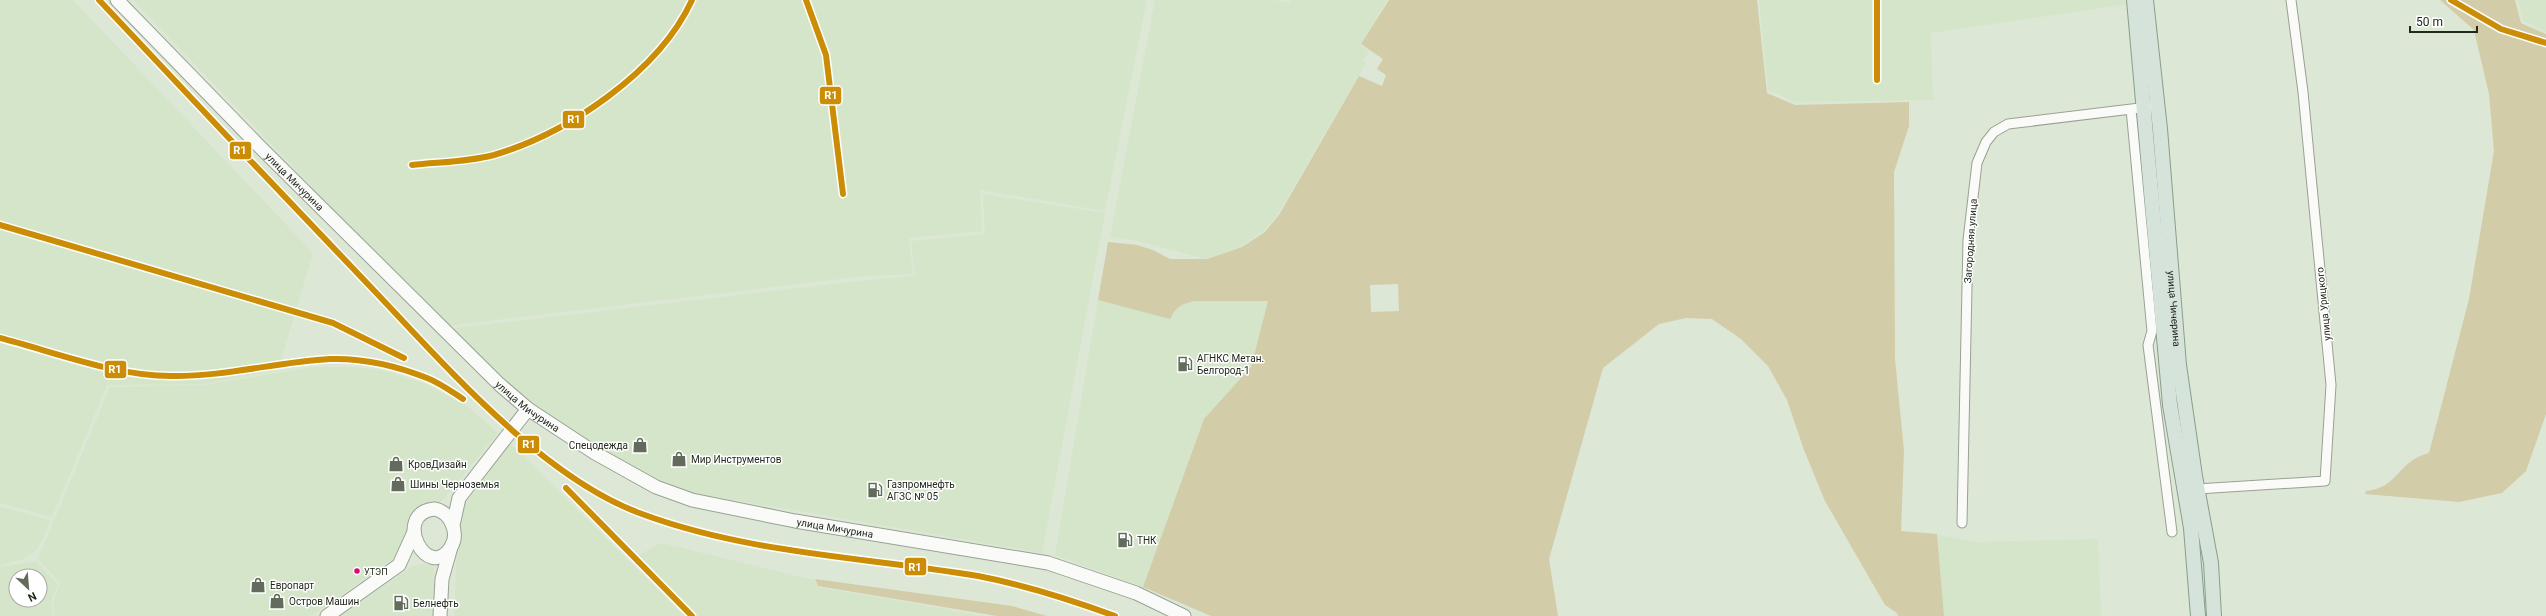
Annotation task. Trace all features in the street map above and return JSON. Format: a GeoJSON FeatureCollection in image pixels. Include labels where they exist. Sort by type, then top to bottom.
{"type":"FeatureCollection","features":[{"type":"Feature","properties":{"kind":"main road","name":"улица Мичурина"},"geometry":{"type":"LineString","coordinates":[[117,0],[259,146],[457,344],[528,409],[629,473],[656,487],[692,500],[795,521],[1048,563],[1136,593],[1184,616]]}},
{"type":"Feature","properties":{"kind":"main road","name":"улица Чичерина"},"geometry":{"type":"LineString","coordinates":[[2134,0],[2170,405],[2191,528],[2198,616]]}},
{"type":"Feature","properties":{"kind":"main road","name":"улица Чичерина"},"geometry":{"type":"LineString","coordinates":[[2146,0],[2144,107],[2197,489],[2211,563],[2214,616]]}},
{"type":"Feature","properties":{"kind":"main road"},"geometry":{"type":"LineString","coordinates":[[438,510],[459,498],[528,409]]}},
{"type":"Feature","properties":{"kind":"main road"},"geometry":{"type":"LineString","coordinates":[[440,616],[442,579],[453,542],[453,525],[459,498]]}},
{"type":"Feature","properties":{"kind":"main road"},"geometry":{"type":"LineString","coordinates":[[399,565],[408,551],[415,524],[421,514],[429,510],[438,510],[447,515],[453,525]]}},
{"type":"Feature","properties":{"kind":"main road"},"geometry":{"type":"LineString","coordinates":[[414,532],[416,545],[428,556],[442,579]]}},
{"type":"Feature","properties":{"kind":"main road"},"geometry":{"type":"LineString","coordinates":[[327,616],[399,565],[428,556],[443,554],[451,547]]}},
{"type":"Feature","properties":{"kind":"street","name":"улица Урицкого"},"geometry":{"type":"LineString","coordinates":[[2197,489],[2325,481],[2331,385],[2302,92],[2291,0]]}},
{"type":"Feature","properties":{"kind":"street","name":"Загородняя улица"},"geometry":{"type":"LineString","coordinates":[[1962,523],[1968,240],[1977,163],[1986,142],[1994,132],[2008,124],[2144,107]]}},
{"type":"Feature","properties":{"kind":"street"},"geometry":{"type":"LineString","coordinates":[[2144,107],[2152,331],[2148,345],[2172,532]]}},
{"type":"Feature","properties":{"kind":"shaded area"},"geometry":{"type":"Polygon","coordinates":[[[0,0],[73,0],[313,253],[278,370],[204,384],[107,385],[52,517],[0,503],[0,0]]]}},
{"type":"Feature","properties":{"kind":"shaded area"},"geometry":{"type":"Polygon","coordinates":[[[133,0],[1147,0],[1105,211],[980,190],[982,231],[909,238],[913,274],[865,276],[446,326],[133,0]]]}},
{"type":"Feature","properties":{"kind":"shaded area"},"geometry":{"type":"Polygon","coordinates":[[[1155,0],[1274,0],[1289,3],[1290,0],[1387,0],[1360,45],[1369,51],[1363,61],[1366,63],[1278,214],[1264,231],[1241,246],[1206,259],[1138,241],[1110,237],[1155,0]]]}},
{"type":"Feature","properties":{"kind":"shaded area"},"geometry":{"type":"Polygon","coordinates":[[[1389,0],[1757,0],[1767,93],[1795,105],[1909,102],[1909,126],[1894,172],[1895,359],[1904,451],[1901,531],[1937,534],[1944,616],[1898,616],[1897,613],[1885,605],[1825,501],[1804,450],[1787,400],[1768,366],[1741,339],[1712,319],[1686,318],[1659,324],[1603,368],[1549,559],[1558,616],[1211,616],[1143,587],[1204,419],[1251,367],[1268,301],[1194,301],[1179,307],[1170,319],[1098,300],[1108,242],[1137,245],[1153,250],[1170,259],[1207,259],[1242,247],[1265,232],[1279,215],[1359,76],[1382,86],[1386,75],[1377,69],[1383,59],[1361,44],[1389,0]],[[1398,284],[1370,285],[1371,312],[1399,311],[1398,284]]]}},
{"type":"Feature","properties":{"kind":"shaded area"},"geometry":{"type":"Polygon","coordinates":[[[1759,0],[2128,0],[2128,4],[1931,33],[1933,100],[1795,102],[1768,90],[1759,0]]]}},
{"type":"Feature","properties":{"kind":"shaded area"},"geometry":{"type":"Polygon","coordinates":[[[2440,0],[2515,0],[2521,23],[2546,34],[2546,414],[2526,471],[2502,493],[2459,502],[2365,494],[2366,491],[2377,489],[2385,485],[2410,462],[2429,453],[2469,299],[2494,151],[2489,94],[2474,30],[2440,0]]]}},
{"type":"Feature","properties":{"kind":"shaded area"},"geometry":{"type":"Polygon","coordinates":[[[2518,0],[2546,0],[2546,32],[2523,21],[2518,0]]]}},
{"type":"Feature","properties":{"kind":"shaded area"},"geometry":{"type":"Polygon","coordinates":[[[983,194],[1105,213],[1042,553],[676,490],[617,462],[535,405],[447,329],[868,280],[915,276],[911,241],[985,234],[983,194]]]}},
{"type":"Feature","properties":{"kind":"shaded area"},"geometry":{"type":"Polygon","coordinates":[[[1098,300],[1170,318],[1175,308],[1182,303],[1194,301],[1268,301],[1251,367],[1204,419],[1143,587],[1055,555],[1098,300]]]}},
{"type":"Feature","properties":{"kind":"shaded area"},"geometry":{"type":"Polygon","coordinates":[[[314,367],[352,367],[386,371],[424,383],[468,407],[498,433],[393,559],[311,616],[55,616],[53,602],[60,583],[48,568],[38,559],[110,387],[204,385],[314,367]]]}},
{"type":"Feature","properties":{"kind":"shaded area"},"geometry":{"type":"Polygon","coordinates":[[[511,444],[684,616],[454,616],[458,522],[461,509],[511,444]]]}},
{"type":"Feature","properties":{"kind":"shaded area"},"geometry":{"type":"Polygon","coordinates":[[[0,507],[50,520],[43,539],[36,550],[24,559],[0,565],[0,507]]]}},
{"type":"Feature","properties":{"kind":"shaded area"},"geometry":{"type":"Polygon","coordinates":[[[1938,535],[1977,542],[2098,539],[2101,616],[1939,616],[1938,535]]]}},
{"type":"Feature","properties":{"kind":"shaded area"},"geometry":{"type":"Polygon","coordinates":[[[661,543],[814,580],[818,587],[984,616],[696,616],[637,556],[661,543]]]}},
{"type":"Feature","properties":{"kind":"shaded area"},"geometry":{"type":"Polygon","coordinates":[[[434,560],[433,616],[340,616],[413,566],[434,560]]]}},
{"type":"Feature","properties":{"kind":"shaded area"},"geometry":{"type":"Polygon","coordinates":[[[36,561],[43,568],[8,568],[8,608],[48,608],[48,574],[58,584],[51,601],[53,616],[0,616],[0,567],[36,561]]]}},
{"type":"Feature","properties":{"kind":"shaded area"},"geometry":{"type":"Polygon","coordinates":[[[815,579],[1012,606],[1047,616],[997,616],[818,586],[815,579]]]}},
{"type":"Feature","properties":{"kind":"transit line","name":"R1"},"geometry":{"type":"LineString","coordinates":[[99,0],[458,379],[528,444],[565,473],[603,496],[642,514],[724,538],[808,553],[978,576],[1047,593],[1115,616]]}},
{"type":"Feature","properties":{"kind":"transit line","name":"R1"},"geometry":{"type":"LineString","coordinates":[[412,165],[464,160],[494,155],[552,132],[608,96],[634,75],[658,52],[677,26],[692,0]]}},
{"type":"Feature","properties":{"kind":"transit line","name":"R1"},"geometry":{"type":"LineString","coordinates":[[806,0],[826,55],[843,194]]}},
{"type":"Feature","properties":{"kind":"transit line","name":"R1"},"geometry":{"type":"LineString","coordinates":[[1877,0],[1877,80]]}},
{"type":"Feature","properties":{"kind":"transit line","name":"R1"},"geometry":{"type":"LineString","coordinates":[[2451,0],[2501,29],[2546,43]]}},
{"type":"Feature","properties":{"kind":"transit line","name":"R1"},"geometry":{"type":"LineString","coordinates":[[0,225],[333,323],[404,358]]}},
{"type":"Feature","properties":{"kind":"transit line","name":"R1"},"geometry":{"type":"LineString","coordinates":[[0,338],[107,368],[150,375],[191,376],[330,359],[367,361],[392,366],[427,378],[463,399]]}},
{"type":"Feature","properties":{"kind":"transit line","name":"R1"},"geometry":{"type":"LineString","coordinates":[[566,488],[692,616]]}},
{"type":"Feature","properties":{"kind":"place","name":"АГНКС Метан. Белгород-1"},"geometry":{"type":"Point","coordinates":[1185,364]}},
{"type":"Feature","properties":{"kind":"place","name":"Спецодежда"},"geometry":{"type":"Point","coordinates":[640,445]}},
{"type":"Feature","properties":{"kind":"place","name":"Мир Инструментов"},"geometry":{"type":"Point","coordinates":[679,459]}},
{"type":"Feature","properties":{"kind":"place","name":"КровДизайн"},"geometry":{"type":"Point","coordinates":[396,464]}},
{"type":"Feature","properties":{"kind":"place","name":"Шины Черноземья"},"geometry":{"type":"Point","coordinates":[398,484]}},
{"type":"Feature","properties":{"kind":"place","name":"Газпромнефть АГЗС № 05"},"geometry":{"type":"Point","coordinates":[875,490]}},
{"type":"Feature","properties":{"kind":"place","name":"ТНК"},"geometry":{"type":"Point","coordinates":[1125,540]}},
{"type":"Feature","properties":{"kind":"place","name":"УТЭП"},"geometry":{"type":"Point","coordinates":[357,571]}},
{"type":"Feature","properties":{"kind":"place","name":"Европарт"},"geometry":{"type":"Point","coordinates":[258,585]}},
{"type":"Feature","properties":{"kind":"place","name":"Остров Машин"},"geometry":{"type":"Point","coordinates":[277,601]}},
{"type":"Feature","properties":{"kind":"place","name":"Белнефть"},"geometry":{"type":"Point","coordinates":[401,603]}}]}
